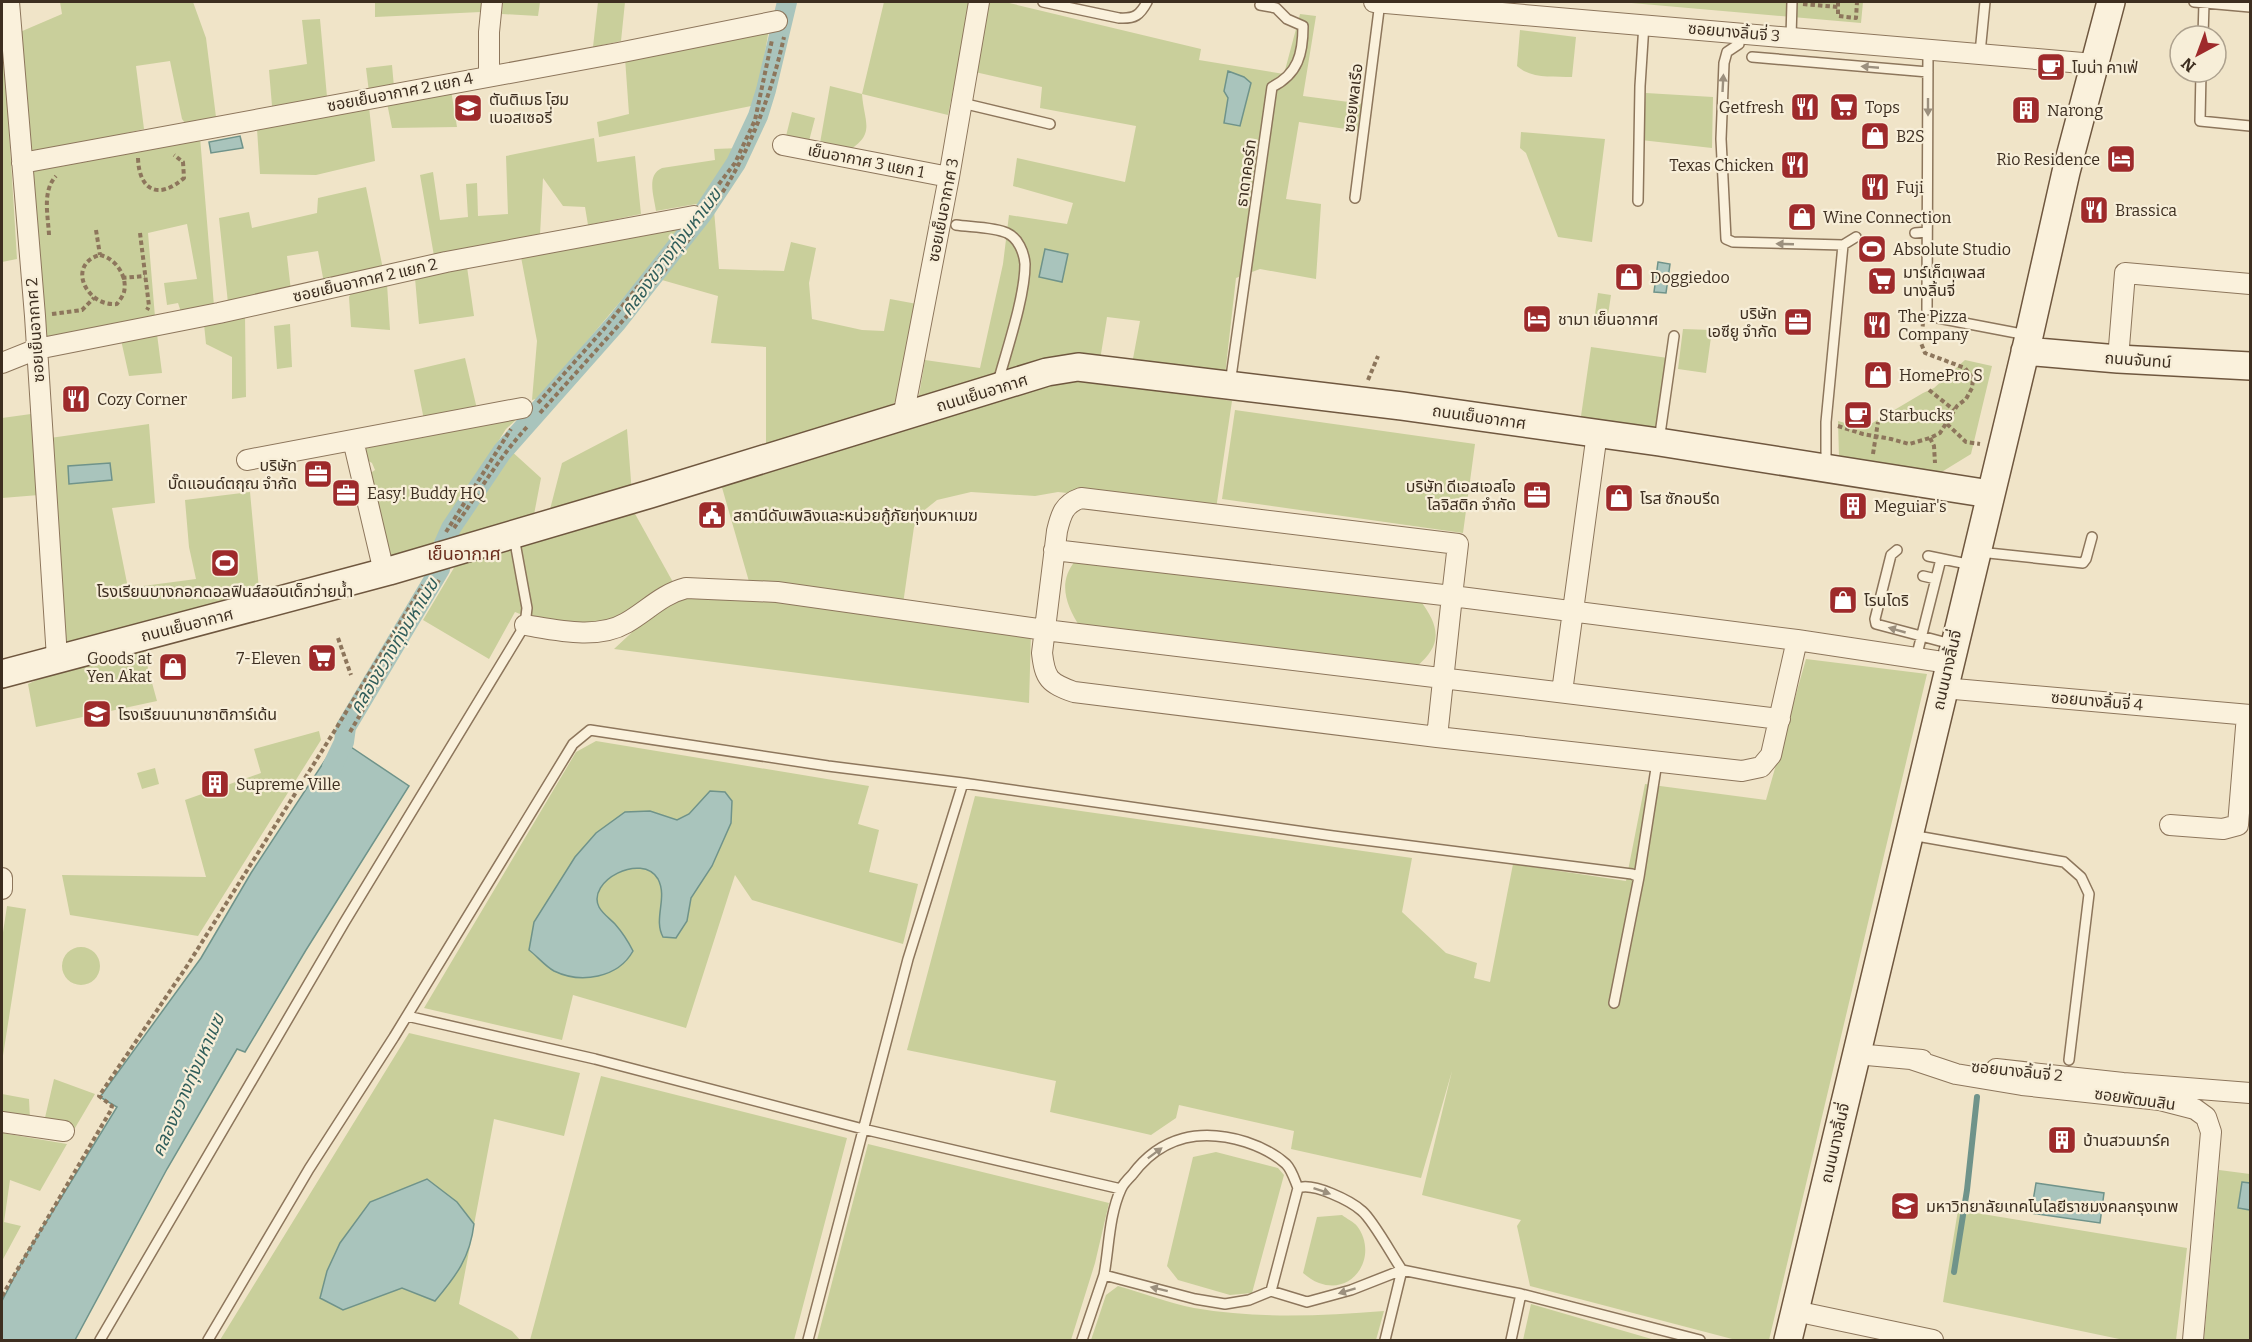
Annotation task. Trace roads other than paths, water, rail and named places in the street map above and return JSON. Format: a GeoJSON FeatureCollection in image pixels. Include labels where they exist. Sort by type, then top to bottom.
{"type":"FeatureCollection","features":[{"type":"Feature","properties":{"kind":"street","name":"ซอยเย็นอากาศ 2"},"geometry":{"type":"LineString","coordinates":[[9,2],[22,163],[44,315],[37,349],[57,658]]}},
{"type":"Feature","properties":{"kind":"street"},"geometry":{"type":"LineString","coordinates":[[489,75],[492,2]]}},
{"type":"Feature","properties":{"kind":"street","name":"ซอยเย็นอากาศ 3"},"geometry":{"type":"LineString","coordinates":[[903,417],[980,2]]}},
{"type":"Feature","properties":{"kind":"street","name":"ซอยนางลิ้นจี่ 3"},"geometry":{"type":"LineString","coordinates":[[1374,2],[1644,24],[1739,38],[1791,37],[2094,64]]}},
{"type":"Feature","properties":{"kind":"street","name":"ถนนนางลิ้นจี่"},"geometry":{"type":"LineString","coordinates":[[1788,1341],[2066,172],[2111,2]]}},
{"type":"Feature","properties":{"kind":"street","name":"ซอยเย็นอากาศ 2 แยก 4"},"geometry":{"type":"LineString","coordinates":[[22,163],[489,75],[781,27]]}},
{"type":"Feature","properties":{"kind":"street","name":"เย็นอากาศ 3 แยก 1"},"geometry":{"type":"LineString","coordinates":[[783,145],[949,177]]}},
{"type":"Feature","properties":{"kind":"street","name":"ซอยเย็นอากาศ 2 แยก 2"},"geometry":{"type":"LineString","coordinates":[[2,363],[37,349],[226,312],[446,262],[701,218]]}},
{"type":"Feature","properties":{"kind":"street"},"geometry":{"type":"LineString","coordinates":[[2118,359],[2125,273],[2250,284]]}},
{"type":"Feature","properties":{"kind":"street","name":"ถนนจันทน์"},"geometry":{"type":"LineString","coordinates":[[2027,343],[2118,359],[2250,366]]}},
{"type":"Feature","properties":{"kind":"street","name":"ถนนเย็นอากาศ"},"geometry":{"type":"LineString","coordinates":[[2,674],[384,572],[513,535],[1047,372],[1078,366],[1402,406],[1597,433],[1990,494]]}},
{"type":"Feature","properties":{"kind":"street"},"geometry":{"type":"LineString","coordinates":[[247,460],[353,440],[529,414]]}},
{"type":"Feature","properties":{"kind":"street"},"geometry":{"type":"LineString","coordinates":[[1562,692],[1597,433]]}},
{"type":"Feature","properties":{"kind":"street"},"geometry":{"type":"LineString","coordinates":[[353,440],[384,572]]}},
{"type":"Feature","properties":{"kind":"street"},"geometry":{"type":"LineString","coordinates":[[1437,737],[1458,544],[1081,498],[1069,503],[1060,516],[1042,653],[1044,671],[1049,680],[1058,687],[1074,692],[1437,737],[1742,771],[1761,767],[1772,755],[1797,640]]}},
{"type":"Feature","properties":{"kind":"street","name":"ซอยนางลิ้นจี่ 4"},"geometry":{"type":"LineString","coordinates":[[1054,550],[1452,596],[1797,640],[2249,715]]}},
{"type":"Feature","properties":{"kind":"street"},"geometry":{"type":"LineString","coordinates":[[525,625],[570,632],[612,630],[672,592],[686,588],[777,592],[1045,630],[1780,719]]}},
{"type":"Feature","properties":{"kind":"street"},"geometry":{"type":"LineString","coordinates":[[2170,825],[2223,829],[2238,825],[2249,715]]}},
{"type":"Feature","properties":{"kind":"street"},"geometry":{"type":"LineString","coordinates":[[2,878],[2,889]]}},
{"type":"Feature","properties":{"kind":"street","name":"ซอยนางลิ้นจี่ 2"},"geometry":{"type":"LineString","coordinates":[[1856,1054],[2123,1083],[2250,1093]]}},
{"type":"Feature","properties":{"kind":"street","name":"ซอยพัฒนสิน"},"geometry":{"type":"LineString","coordinates":[[1911,1059],[1956,1074],[2022,1086],[2160,1100],[2195,1109],[2206,1117],[2211,1132],[2193,1341]]}},
{"type":"Feature","properties":{"kind":"street"},"geometry":{"type":"LineString","coordinates":[[2,1122],[64,1131]]}},
{"type":"Feature","properties":{"kind":"street"},"geometry":{"type":"LineString","coordinates":[[1795,1311],[1933,1341]]}},
{"type":"Feature","properties":{"kind":"lane"},"geometry":{"type":"LineString","coordinates":[[1043,2],[1119,18],[1132,18],[1140,14],[1147,2]]}},
{"type":"Feature","properties":{"kind":"lane","name":"ซอยพลเรือ"},"geometry":{"type":"LineString","coordinates":[[1355,198],[1380,2]]}},
{"type":"Feature","properties":{"kind":"lane"},"geometry":{"type":"LineString","coordinates":[[1791,37],[1792,2]]}},
{"type":"Feature","properties":{"kind":"lane"},"geometry":{"type":"LineString","coordinates":[[1980,53],[1985,2]]}},
{"type":"Feature","properties":{"kind":"lane"},"geometry":{"type":"LineString","coordinates":[[2194,2],[2250,7]]}},
{"type":"Feature","properties":{"kind":"lane"},"geometry":{"type":"LineString","coordinates":[[2203,24],[2204,3]]}},
{"type":"Feature","properties":{"kind":"lane","name":"ธาดาคอร์ท"},"geometry":{"type":"LineString","coordinates":[[1230,386],[1272,87],[1281,83],[1297,68],[1303,35],[1303,26],[1287,19],[1276,8],[1260,5]]}},
{"type":"Feature","properties":{"kind":"lane"},"geometry":{"type":"LineString","coordinates":[[1638,201],[1640,86],[1644,24]]}},
{"type":"Feature","properties":{"kind":"lane"},"geometry":{"type":"LineString","coordinates":[[1856,237],[1843,245],[1733,242],[1726,239],[1721,139],[1724,63],[1727,52],[1739,38],[1753,60],[1928,72]]}},
{"type":"Feature","properties":{"kind":"lane"},"geometry":{"type":"LineString","coordinates":[[1926,310],[1928,48]]}},
{"type":"Feature","properties":{"kind":"lane"},"geometry":{"type":"LineString","coordinates":[[2201,84],[2200,121],[2250,126]]}},
{"type":"Feature","properties":{"kind":"lane"},"geometry":{"type":"LineString","coordinates":[[962,103],[1050,124]]}},
{"type":"Feature","properties":{"kind":"lane"},"geometry":{"type":"LineString","coordinates":[[956,225],[1006,232],[1022,249],[1025,263],[1023,287],[997,388]]}},
{"type":"Feature","properties":{"kind":"lane"},"geometry":{"type":"LineString","coordinates":[[1915,233],[1927,232]]}},
{"type":"Feature","properties":{"kind":"lane"},"geometry":{"type":"LineString","coordinates":[[1826,469],[1826,422],[1843,245]]}},
{"type":"Feature","properties":{"kind":"lane"},"geometry":{"type":"LineString","coordinates":[[1938,318],[2027,343]]}},
{"type":"Feature","properties":{"kind":"lane"},"geometry":{"type":"LineString","coordinates":[[1659,442],[1674,336]]}},
{"type":"Feature","properties":{"kind":"lane"},"geometry":{"type":"LineString","coordinates":[[100,1341],[344,923],[525,625],[527,608],[513,535]]}},
{"type":"Feature","properties":{"kind":"lane"},"geometry":{"type":"LineString","coordinates":[[1928,556],[1941,559],[1974,558],[2083,563],[2092,537]]}},
{"type":"Feature","properties":{"kind":"lane"},"geometry":{"type":"LineString","coordinates":[[1897,550],[1891,555],[1891,567],[1875,619],[1876,624],[1922,637],[1949,665]]}},
{"type":"Feature","properties":{"kind":"lane"},"geometry":{"type":"LineString","coordinates":[[1916,658],[1941,559]]}},
{"type":"Feature","properties":{"kind":"lane"},"geometry":{"type":"LineString","coordinates":[[1923,576],[1936,579]]}},
{"type":"Feature","properties":{"kind":"lane"},"geometry":{"type":"LineString","coordinates":[[1917,602],[1929,605]]}},
{"type":"Feature","properties":{"kind":"lane"},"geometry":{"type":"LineString","coordinates":[[208,1341],[309,1169],[407,1016],[573,744],[590,730],[828,766],[1333,836],[1632,874],[1639,877]]}},
{"type":"Feature","properties":{"kind":"lane"},"geometry":{"type":"LineString","coordinates":[[1614,1003],[1639,877],[1658,762]]}},
{"type":"Feature","properties":{"kind":"lane"},"geometry":{"type":"LineString","coordinates":[[808,1341],[908,959],[963,783]]}},
{"type":"Feature","properties":{"kind":"lane"},"geometry":{"type":"LineString","coordinates":[[1908,835],[2064,862],[2080,877],[2088,894],[2069,1060]]}},
{"type":"Feature","properties":{"kind":"lane"},"geometry":{"type":"LineString","coordinates":[[407,1016],[595,1059],[863,1129],[1121,1189]]}},
{"type":"Feature","properties":{"kind":"lane"},"geometry":{"type":"LineString","coordinates":[[1082,1341],[1104,1275],[1113,1216],[1121,1189],[1137,1167],[1169,1143],[1191,1136],[1224,1135],[1265,1148],[1288,1165],[1298,1188],[1271,1291]]}},
{"type":"Feature","properties":{"kind":"lane"},"geometry":{"type":"LineString","coordinates":[[1298,1188],[1303,1186],[1322,1189],[1363,1212],[1402,1270],[1385,1341]]}},
{"type":"Feature","properties":{"kind":"lane"},"geometry":{"type":"LineString","coordinates":[[1104,1275],[1195,1299],[1225,1304],[1249,1300],[1271,1291],[1307,1302],[1351,1290],[1402,1270],[1521,1293],[1700,1341]]}},
{"type":"Feature","properties":{"kind":"lane"},"geometry":{"type":"LineString","coordinates":[[1511,1341],[1521,1293]]}},
{"type":"Feature","properties":{"kind":"water"},"geometry":{"type":"Polygon","coordinates":[[[1228,71],[1244,77],[1251,83],[1240,126],[1224,123],[1228,98],[1224,91],[1228,71]]]}},
{"type":"Feature","properties":{"kind":"water"},"geometry":{"type":"Polygon","coordinates":[[[240,136],[243,148],[211,153],[209,142],[240,136]]]}},
{"type":"Feature","properties":{"kind":"water"},"geometry":{"type":"Polygon","coordinates":[[[1045,249],[1068,254],[1062,282],[1039,277],[1045,249]]]}},
{"type":"Feature","properties":{"kind":"water"},"geometry":{"type":"Polygon","coordinates":[[[1658,262],[1670,264],[1666,293],[1654,292],[1658,262]]]}},
{"type":"Feature","properties":{"kind":"water"},"geometry":{"type":"Polygon","coordinates":[[[110,463],[112,480],[69,484],[68,466],[110,463]]]}},
{"type":"Feature","properties":{"kind":"water"},"geometry":{"type":"Polygon","coordinates":[[[339,739],[409,786],[245,1052],[237,1049],[167,1169],[75,1340],[2,1340],[2,1301],[24,1258],[117,1107],[100,1097],[201,958],[251,873],[339,739]]]}},
{"type":"Feature","properties":{"kind":"water"},"geometry":{"type":"Polygon","coordinates":[[[710,791],[725,792],[732,801],[731,823],[712,866],[691,898],[687,921],[676,938],[663,937],[659,923],[661,886],[650,871],[640,868],[618,873],[600,888],[597,897],[600,909],[620,930],[633,951],[618,967],[609,973],[587,978],[565,975],[554,971],[529,950],[534,922],[575,857],[596,833],[625,812],[650,811],[677,820],[689,814],[710,791]]]}},
{"type":"Feature","properties":{"kind":"water"},"geometry":{"type":"Polygon","coordinates":[[[427,1179],[457,1202],[474,1224],[469,1247],[461,1266],[435,1301],[402,1288],[343,1310],[320,1298],[327,1271],[340,1243],[370,1202],[427,1179]]]}},
{"type":"Feature","properties":{"kind":"water"},"geometry":{"type":"Polygon","coordinates":[[[2242,1182],[2250,1183],[2250,1210],[2238,1208],[2242,1182]]]}},
{"type":"Feature","properties":{"kind":"water"},"geometry":{"type":"Polygon","coordinates":[[[2036,1183],[2104,1193],[2100,1223],[2031,1213],[2036,1183]]]}},
{"type":"Feature","properties":{"kind":"waterway","name":"คลองขวางทุ่งมหาเมฆ"},"geometry":{"type":"LineString","coordinates":[[332,767],[344,742],[346,727],[440,569],[443,546],[451,528],[502,452],[617,322],[703,213],[736,163],[758,116],[787,2]]}},
{"type":"Feature","properties":{"kind":"waterway"},"geometry":{"type":"LineString","coordinates":[[1954,1272],[1967,1190],[1977,1097]]}},
{"type":"Feature","properties":{"kind":"place","name":"โมน่า คาเฟ่"},"geometry":{"type":"Point","coordinates":[2051,67]}},
{"type":"Feature","properties":{"kind":"place","name":"Getfresh"},"geometry":{"type":"Point","coordinates":[1805,107]}},
{"type":"Feature","properties":{"kind":"place","name":"Tops"},"geometry":{"type":"Point","coordinates":[1844,107]}},
{"type":"Feature","properties":{"kind":"place","name":"ตันติเมธ โฮม เนอสเซอรี่"},"geometry":{"type":"Point","coordinates":[468,108]}},
{"type":"Feature","properties":{"kind":"place","name":"Narong"},"geometry":{"type":"Point","coordinates":[2026,110]}},
{"type":"Feature","properties":{"kind":"place","name":"B2S"},"geometry":{"type":"Point","coordinates":[1875,136]}},
{"type":"Feature","properties":{"kind":"place","name":"Rio Residence"},"geometry":{"type":"Point","coordinates":[2121,159]}},
{"type":"Feature","properties":{"kind":"place","name":"Texas Chicken"},"geometry":{"type":"Point","coordinates":[1795,165]}},
{"type":"Feature","properties":{"kind":"place","name":"Fuji"},"geometry":{"type":"Point","coordinates":[1875,187]}},
{"type":"Feature","properties":{"kind":"place","name":"Brassica"},"geometry":{"type":"Point","coordinates":[2094,210]}},
{"type":"Feature","properties":{"kind":"place","name":"Wine Connection"},"geometry":{"type":"Point","coordinates":[1802,217]}},
{"type":"Feature","properties":{"kind":"place","name":"Absolute Studio"},"geometry":{"type":"Point","coordinates":[1872,249]}},
{"type":"Feature","properties":{"kind":"place","name":"Doggiedoo"},"geometry":{"type":"Point","coordinates":[1629,277]}},
{"type":"Feature","properties":{"kind":"place","name":"มาร์เก็ตเพลส นางลิ้นจี่"},"geometry":{"type":"Point","coordinates":[1882,281]}},
{"type":"Feature","properties":{"kind":"place","name":"ชามา เย็นอากาศ"},"geometry":{"type":"Point","coordinates":[1537,319]}},
{"type":"Feature","properties":{"kind":"place","name":"บริษัท เอซียู จำกัด"},"geometry":{"type":"Point","coordinates":[1798,322]}},
{"type":"Feature","properties":{"kind":"place","name":"The Pizza Company"},"geometry":{"type":"Point","coordinates":[1877,325]}},
{"type":"Feature","properties":{"kind":"place","name":"HomePro S"},"geometry":{"type":"Point","coordinates":[1878,375]}},
{"type":"Feature","properties":{"kind":"place","name":"Cozy Corner"},"geometry":{"type":"Point","coordinates":[76,399]}},
{"type":"Feature","properties":{"kind":"place","name":"Starbucks"},"geometry":{"type":"Point","coordinates":[1858,415]}},
{"type":"Feature","properties":{"kind":"place","name":"บริษัท บั๊ดแอนด์ตฤณ จำกัด"},"geometry":{"type":"Point","coordinates":[318,474]}},
{"type":"Feature","properties":{"kind":"place","name":"Easy! Buddy HQ"},"geometry":{"type":"Point","coordinates":[346,493]}},
{"type":"Feature","properties":{"kind":"place","name":"บริษัท ดีเอสเอสโอ โลจิสติก จำกัด"},"geometry":{"type":"Point","coordinates":[1537,495]}},
{"type":"Feature","properties":{"kind":"place","name":"โรส ซักอบรีด"},"geometry":{"type":"Point","coordinates":[1619,498]}},
{"type":"Feature","properties":{"kind":"place","name":"Meguiar's"},"geometry":{"type":"Point","coordinates":[1853,506]}},
{"type":"Feature","properties":{"kind":"place","name":"สถานีดับเพลิงและหน่วยกู้ภัยทุ่งมหาเมฆ"},"geometry":{"type":"Point","coordinates":[712,515]}},
{"type":"Feature","properties":{"kind":"place","name":"โรงเรียนบางกอกดอลฟินส์สอนเด็กว่ายน้ำ"},"geometry":{"type":"Point","coordinates":[225,563]}},
{"type":"Feature","properties":{"kind":"place","name":"โรนโดริ"},"geometry":{"type":"Point","coordinates":[1843,600]}},
{"type":"Feature","properties":{"kind":"place","name":"7-Eleven"},"geometry":{"type":"Point","coordinates":[322,658]}},
{"type":"Feature","properties":{"kind":"place","name":"Goods at Yen Akat"},"geometry":{"type":"Point","coordinates":[173,667]}},
{"type":"Feature","properties":{"kind":"place","name":"โรงเรียนนานาชาติการ์เด้น"},"geometry":{"type":"Point","coordinates":[97,714]}},
{"type":"Feature","properties":{"kind":"place","name":"Supreme Ville"},"geometry":{"type":"Point","coordinates":[215,784]}},
{"type":"Feature","properties":{"kind":"place","name":"บ้านสวนมาร์ค"},"geometry":{"type":"Point","coordinates":[2062,1140]}},
{"type":"Feature","properties":{"kind":"place","name":"มหาวิทยาลัยเทคโนโลยีราชมงคลกรุงเทพ"},"geometry":{"type":"Point","coordinates":[1905,1206]}},
{"type":"Feature","properties":{"kind":"district","name":"เย็นอากาศ"},"geometry":{"type":"Point","coordinates":[464,554]}}]}
